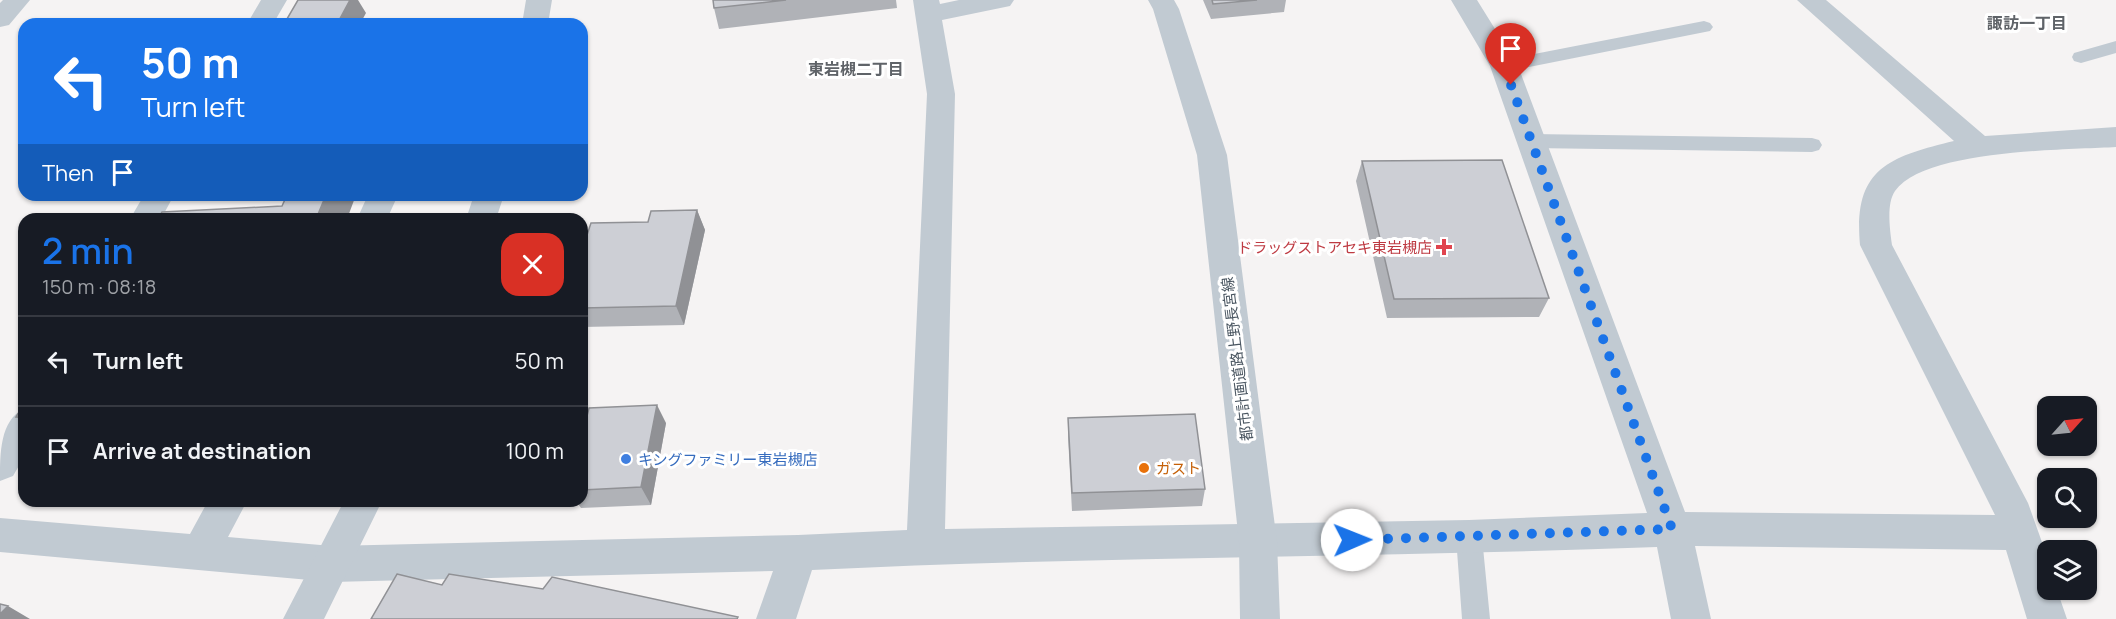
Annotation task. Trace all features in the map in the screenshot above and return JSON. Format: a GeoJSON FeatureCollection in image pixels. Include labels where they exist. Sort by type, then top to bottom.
{"type":"FeatureCollection","features":[{"type":"Feature","properties":{"kind":"street"},"geometry":{"type":"LineString","coordinates":[[0,19],[17,0]]}},
{"type":"Feature","properties":{"kind":"street"},"geometry":{"type":"LineString","coordinates":[[264,18],[274,0]]}},
{"type":"Feature","properties":{"kind":"street"},"geometry":{"type":"LineString","coordinates":[[536,18],[539,0]]}},
{"type":"Feature","properties":{"kind":"street"},"geometry":{"type":"LineString","coordinates":[[925,547],[941,94],[928,7],[1001,0]]}},
{"type":"Feature","properties":{"kind":"street","name":"都市計画道路上野長宮線"},"geometry":{"type":"LineString","coordinates":[[1161,0],[1166,9],[1212,155],[1258,542],[1260,619]]}},
{"type":"Feature","properties":{"kind":"street"},"geometry":{"type":"LineString","coordinates":[[1464,0],[1504,66],[1672,529],[1691,619]]}},
{"type":"Feature","properties":{"kind":"street"},"geometry":{"type":"LineString","coordinates":[[1810,0],[1979,147]]}},
{"type":"Feature","properties":{"kind":"street"},"geometry":{"type":"LineString","coordinates":[[2047,619],[2009,503],[1876,244],[1873,217],[1883,183],[1909,165],[1940,154],[1979,147],[2116,137]]}},
{"type":"Feature","properties":{"kind":"street"},"geometry":{"type":"LineString","coordinates":[[0,465],[18,434]]}},
{"type":"Feature","properties":{"kind":"street"},"geometry":{"type":"LineString","coordinates":[[200,553],[225,507]]}},
{"type":"Feature","properties":{"kind":"street"},"geometry":{"type":"LineString","coordinates":[[303,619],[360,507]]}},
{"type":"Feature","properties":{"kind":"street"},"geometry":{"type":"LineString","coordinates":[[0,535],[332,564],[798,553],[925,547],[1469,537],[1672,529],[2020,533]]}},
{"type":"Feature","properties":{"kind":"street"},"geometry":{"type":"LineString","coordinates":[[776,619],[798,553]]}},
{"type":"Feature","properties":{"kind":"lane"},"geometry":{"type":"LineString","coordinates":[[1504,66],[1704,27]]}},
{"type":"Feature","properties":{"kind":"lane"},"geometry":{"type":"LineString","coordinates":[[2081,57],[2116,47]]}},
{"type":"Feature","properties":{"kind":"lane"},"geometry":{"type":"LineString","coordinates":[[1531,141],[1812,145]]}},
{"type":"Feature","properties":{"kind":"lane"},"geometry":{"type":"LineString","coordinates":[[1469,537],[1476,619]]}},
{"type":"Feature","properties":{"kind":"building"},"geometry":{"type":"Polygon","coordinates":[[[298,0],[350,0],[340,18],[288,18],[298,0]]]}},
{"type":"Feature","properties":{"kind":"building"},"geometry":{"type":"Polygon","coordinates":[[[713,0],[786,0],[714,8],[713,0]]]}},
{"type":"Feature","properties":{"kind":"building"},"geometry":{"type":"Polygon","coordinates":[[[1212,0],[1257,0],[1213,4],[1212,0]]]}},
{"type":"Feature","properties":{"kind":"building"},"geometry":{"type":"Polygon","coordinates":[[[1502,160],[1549,298],[1394,299],[1362,161],[1502,160]]]}},
{"type":"Feature","properties":{"kind":"building"},"geometry":{"type":"Polygon","coordinates":[[[284,201],[324,201],[318,213],[161,213],[162,212],[282,206],[284,201]]]}},
{"type":"Feature","properties":{"kind":"building"},"geometry":{"type":"Polygon","coordinates":[[[697,210],[676,306],[588,308],[588,232],[591,223],[648,222],[651,211],[697,210]]]}},
{"type":"Feature","properties":{"kind":"building"},"geometry":{"type":"Polygon","coordinates":[[[657,405],[641,487],[588,490],[589,408],[657,405]]]}},
{"type":"Feature","properties":{"kind":"building"},"geometry":{"type":"Polygon","coordinates":[[[1195,414],[1205,489],[1072,493],[1068,418],[1195,414]]]}},
{"type":"Feature","properties":{"kind":"building"},"geometry":{"type":"Polygon","coordinates":[[[397,574],[442,585],[449,574],[543,589],[552,577],[738,617],[737,619],[371,619],[397,574]]]}},
{"type":"Feature","properties":{"kind":"building"},"geometry":{"type":"Polygon","coordinates":[[[0,604],[8,606],[0,614],[0,604]]]}},
{"type":"Feature","properties":{"kind":"place","name":"ドラッグストアセキ東岩槻店"},"geometry":{"type":"Point","coordinates":[1444,247]}},
{"type":"Feature","properties":{"kind":"place","name":"キングファミリー東岩槻店"},"geometry":{"type":"Point","coordinates":[626,459]}},
{"type":"Feature","properties":{"kind":"place","name":"ガスト"},"geometry":{"type":"Point","coordinates":[1144,468]}},
{"type":"Feature","properties":{"kind":"district","name":"諏訪一丁目"},"geometry":{"type":"Point","coordinates":[2027,23]}},
{"type":"Feature","properties":{"kind":"district","name":"東岩槻二丁目"},"geometry":{"type":"Point","coordinates":[856,69]}},
{"type":"Feature","properties":{"kind":"route"},"geometry":{"type":"LineString","coordinates":[[1352,540],[1672,529],[1511,85]]}}]}
